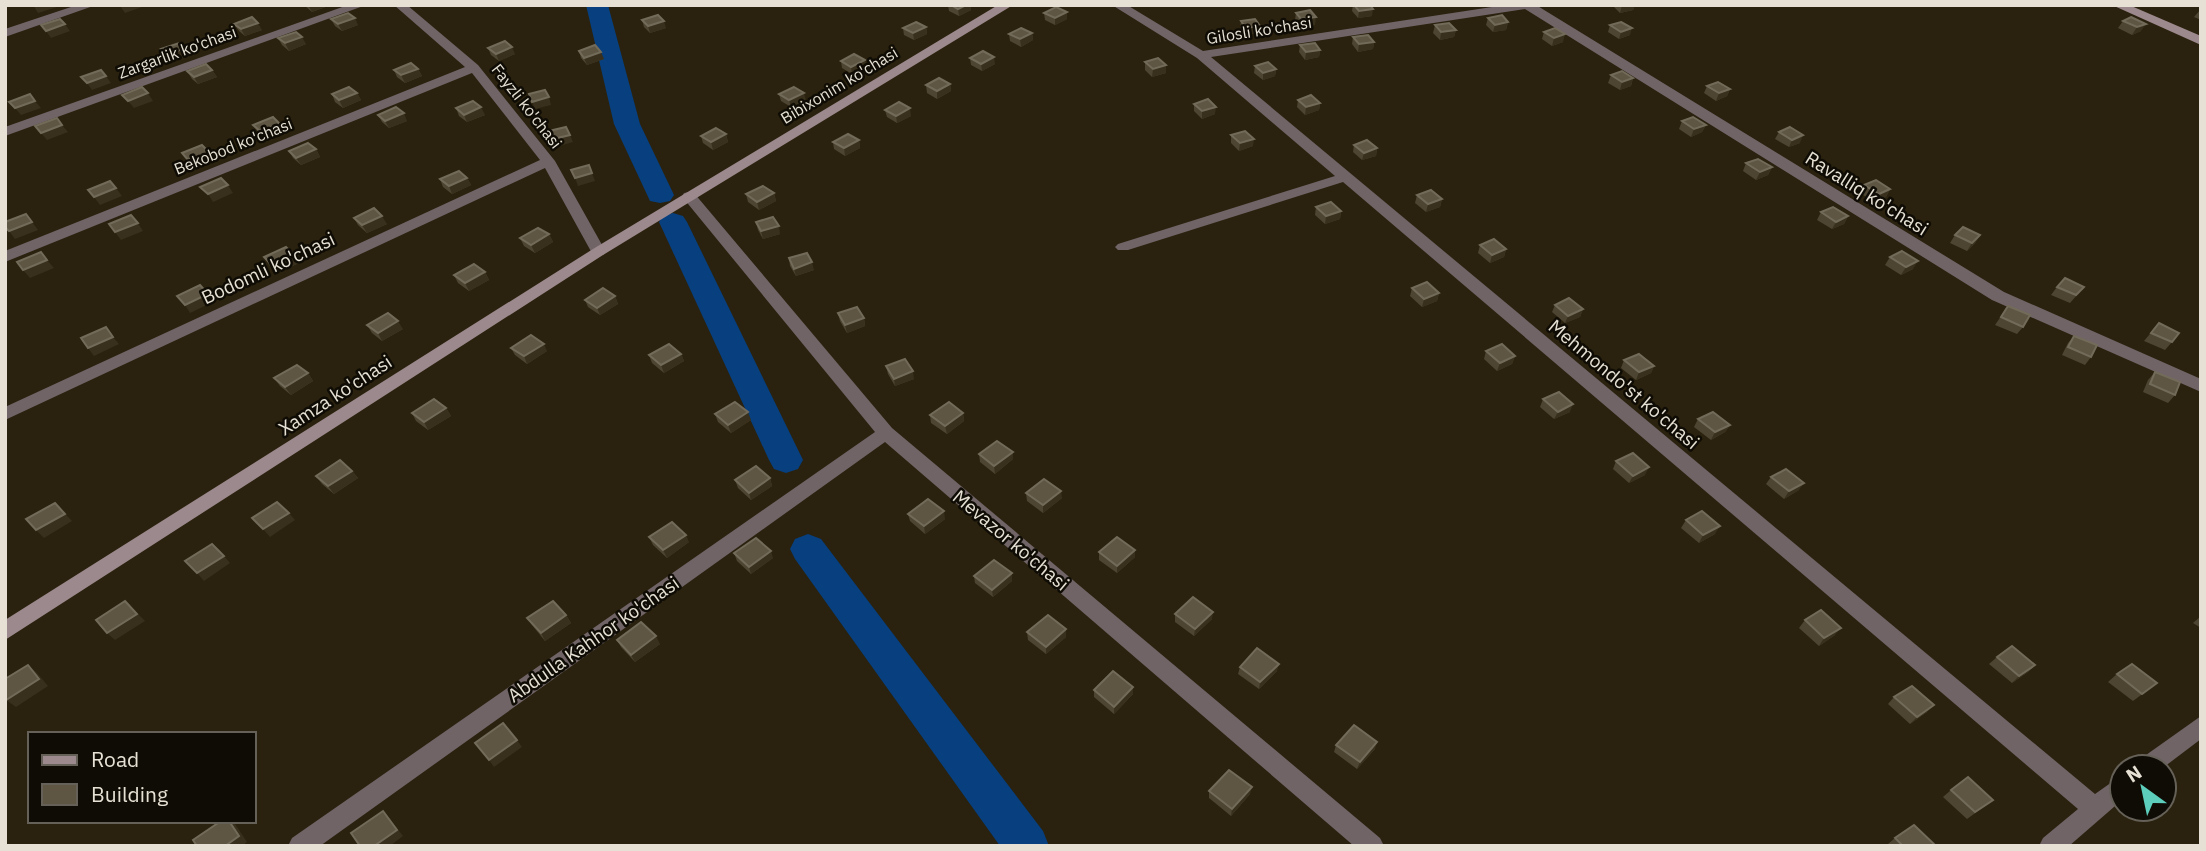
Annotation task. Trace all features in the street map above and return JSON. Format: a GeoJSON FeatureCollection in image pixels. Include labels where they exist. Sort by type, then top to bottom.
{"type":"FeatureCollection","features":[{"type":"Feature","properties":{"kind":"main road","name":"Bibixonim ko'chasi"},"geometry":{"type":"LineString","coordinates":[[688,196],[1007,5]]}},
{"type":"Feature","properties":{"kind":"main road"},"geometry":{"type":"LineString","coordinates":[[2118,5],[2201,41]]}},
{"type":"Feature","properties":{"kind":"main road","name":"Xamza ko'chasi"},"geometry":{"type":"LineString","coordinates":[[5,631],[688,196]]}},
{"type":"Feature","properties":{"kind":"street"},"geometry":{"type":"LineString","coordinates":[[5,33],[90,5]]}},
{"type":"Feature","properties":{"kind":"street","name":"Zargarlik ko'chasi"},"geometry":{"type":"LineString","coordinates":[[5,132],[360,5]]}},
{"type":"Feature","properties":{"kind":"street","name":"Fayzli ko'chasi"},"geometry":{"type":"LineString","coordinates":[[400,5],[474,68],[548,161],[598,252]]}},
{"type":"Feature","properties":{"kind":"street","name":"Mehmondo'st ko'chasi"},"geometry":{"type":"LineString","coordinates":[[1118,5],[1201,55],[2094,808]]}},
{"type":"Feature","properties":{"kind":"street","name":"Gilosli ko'chasi"},"geometry":{"type":"LineString","coordinates":[[1201,55],[1528,5]]}},
{"type":"Feature","properties":{"kind":"street","name":"Ravalliq ko'chasi"},"geometry":{"type":"LineString","coordinates":[[1528,5],[1997,296],[2201,386]]}},
{"type":"Feature","properties":{"kind":"street","name":"Bekobod ko'chasi"},"geometry":{"type":"LineString","coordinates":[[5,257],[474,68]]}},
{"type":"Feature","properties":{"kind":"street","name":"Bodomli ko'chasi"},"geometry":{"type":"LineString","coordinates":[[5,414],[548,161]]}},
{"type":"Feature","properties":{"kind":"street"},"geometry":{"type":"LineString","coordinates":[[1123,247],[1345,177]]}},
{"type":"Feature","properties":{"kind":"street","name":"Mevazor ko'chasi"},"geometry":{"type":"LineString","coordinates":[[688,196],[886,433],[1372,846]]}},
{"type":"Feature","properties":{"kind":"street","name":"Abdulla Kahhor ko'chasi"},"geometry":{"type":"LineString","coordinates":[[300,846],[886,433]]}},
{"type":"Feature","properties":{"kind":"street"},"geometry":{"type":"LineString","coordinates":[[2165,753],[2201,726]]}},
{"type":"Feature","properties":{"kind":"street"},"geometry":{"type":"LineString","coordinates":[[2051,846],[2108,797]]}},
{"type":"Feature","properties":{"kind":"building"},"geometry":{"type":"Polygon","coordinates":[[[1354,5],[1370,5],[1373,9],[1359,11],[1354,5]]]}},
{"type":"Feature","properties":{"kind":"building"},"geometry":{"type":"Polygon","coordinates":[[[1056,7],[1067,12],[1055,18],[1044,13],[1056,7]]]}},
{"type":"Feature","properties":{"kind":"building"},"geometry":{"type":"Polygon","coordinates":[[[1310,10],[1316,17],[1301,19],[1296,13],[1310,10]]]}},
{"type":"Feature","properties":{"kind":"building"},"geometry":{"type":"Polygon","coordinates":[[[348,13],[355,18],[338,24],[331,19],[348,13]]]}},
{"type":"Feature","properties":{"kind":"building"},"geometry":{"type":"Polygon","coordinates":[[[658,15],[664,21],[648,26],[642,20],[658,15]]]}},
{"type":"Feature","properties":{"kind":"building"},"geometry":{"type":"Polygon","coordinates":[[[1502,15],[1508,22],[1495,25],[1488,18],[1502,15]]]}},
{"type":"Feature","properties":{"kind":"building"},"geometry":{"type":"Polygon","coordinates":[[[252,17],[258,23],[241,29],[234,24],[252,17]]]}},
{"type":"Feature","properties":{"kind":"building"},"geometry":{"type":"Polygon","coordinates":[[[2131,17],[2146,24],[2137,27],[2123,21],[2131,17]]]}},
{"type":"Feature","properties":{"kind":"building"},"geometry":{"type":"Polygon","coordinates":[[[60,19],[65,24],[46,31],[41,25],[60,19]]]}},
{"type":"Feature","properties":{"kind":"building"},"geometry":{"type":"Polygon","coordinates":[[[1255,19],[1260,26],[1246,28],[1241,21],[1255,19]]]}},
{"type":"Feature","properties":{"kind":"building"},"geometry":{"type":"Polygon","coordinates":[[[916,22],[926,27],[913,33],[903,28],[916,22]]]}},
{"type":"Feature","properties":{"kind":"building"},"geometry":{"type":"Polygon","coordinates":[[[1621,22],[1632,28],[1621,32],[1610,25],[1621,22]]]}},
{"type":"Feature","properties":{"kind":"building"},"geometry":{"type":"Polygon","coordinates":[[[1449,23],[1456,30],[1441,32],[1435,25],[1449,23]]]}},
{"type":"Feature","properties":{"kind":"building"},"geometry":{"type":"Polygon","coordinates":[[[1021,28],[1032,33],[1020,39],[1009,34],[1021,28]]]}},
{"type":"Feature","properties":{"kind":"building"},"geometry":{"type":"Polygon","coordinates":[[[1555,28],[1565,34],[1554,38],[1544,32],[1555,28]]]}},
{"type":"Feature","properties":{"kind":"building"},"geometry":{"type":"Polygon","coordinates":[[[296,32],[302,37],[285,43],[278,38],[296,32]]]}},
{"type":"Feature","properties":{"kind":"building"},"geometry":{"type":"Polygon","coordinates":[[[1368,35],[1374,42],[1359,44],[1353,37],[1368,35]]]}},
{"type":"Feature","properties":{"kind":"building"},"geometry":{"type":"Polygon","coordinates":[[[505,41],[512,47],[496,54],[488,48],[505,41]]]}},
{"type":"Feature","properties":{"kind":"building"},"geometry":{"type":"Polygon","coordinates":[[[179,43],[185,48],[167,55],[161,49],[179,43]]]}},
{"type":"Feature","properties":{"kind":"building"},"geometry":{"type":"Polygon","coordinates":[[[1315,43],[1320,50],[1306,52],[1300,45],[1315,43]]]}},
{"type":"Feature","properties":{"kind":"building"},"geometry":{"type":"Polygon","coordinates":[[[595,45],[601,52],[584,58],[579,51],[595,45]]]}},
{"type":"Feature","properties":{"kind":"building"},"geometry":{"type":"Polygon","coordinates":[[[983,51],[994,57],[981,64],[970,58],[983,51]]]}},
{"type":"Feature","properties":{"kind":"building"},"geometry":{"type":"Polygon","coordinates":[[[854,54],[865,60],[851,67],[841,61],[854,54]]]}},
{"type":"Feature","properties":{"kind":"building"},"geometry":{"type":"Polygon","coordinates":[[[1158,58],[1166,65],[1153,69],[1145,62],[1158,58]]]}},
{"type":"Feature","properties":{"kind":"building"},"geometry":{"type":"Polygon","coordinates":[[[1268,62],[1276,69],[1263,73],[1255,66],[1268,62]]]}},
{"type":"Feature","properties":{"kind":"building"},"geometry":{"type":"Polygon","coordinates":[[[411,63],[418,69],[401,75],[394,70],[411,63]]]}},
{"type":"Feature","properties":{"kind":"building"},"geometry":{"type":"Polygon","coordinates":[[[206,64],[212,70],[194,77],[187,71],[206,64]]]}},
{"type":"Feature","properties":{"kind":"building"},"geometry":{"type":"Polygon","coordinates":[[[101,70],[106,76],[87,83],[81,77],[101,70]]]}},
{"type":"Feature","properties":{"kind":"building"},"geometry":{"type":"Polygon","coordinates":[[[1622,71],[1633,78],[1622,82],[1611,75],[1622,71]]]}},
{"type":"Feature","properties":{"kind":"building"},"geometry":{"type":"Polygon","coordinates":[[[939,78],[950,84],[937,91],[926,85],[939,78]]]}},
{"type":"Feature","properties":{"kind":"building"},"geometry":{"type":"Polygon","coordinates":[[[1718,82],[1730,89],[1719,93],[1707,86],[1718,82]]]}},
{"type":"Feature","properties":{"kind":"building"},"geometry":{"type":"Polygon","coordinates":[[[142,87],[148,93],[128,101],[122,95],[142,87]]]}},
{"type":"Feature","properties":{"kind":"building"},"geometry":{"type":"Polygon","coordinates":[[[349,87],[357,93],[339,100],[332,94],[349,87]]]}},
{"type":"Feature","properties":{"kind":"building"},"geometry":{"type":"Polygon","coordinates":[[[794,87],[804,93],[789,100],[779,94],[794,87]]]}},
{"type":"Feature","properties":{"kind":"building"},"geometry":{"type":"Polygon","coordinates":[[[545,90],[549,97],[532,102],[529,94],[545,90]]]}},
{"type":"Feature","properties":{"kind":"building"},"geometry":{"type":"Polygon","coordinates":[[[30,94],[35,101],[15,108],[9,102],[30,94]]]}},
{"type":"Feature","properties":{"kind":"building"},"geometry":{"type":"Polygon","coordinates":[[[1311,95],[1320,103],[1306,107],[1298,100],[1311,95]]]}},
{"type":"Feature","properties":{"kind":"building"},"geometry":{"type":"Polygon","coordinates":[[[1208,99],[1216,107],[1202,111],[1194,104],[1208,99]]]}},
{"type":"Feature","properties":{"kind":"building"},"geometry":{"type":"Polygon","coordinates":[[[473,101],[481,107],[464,115],[456,108],[473,101]]]}},
{"type":"Feature","properties":{"kind":"building"},"geometry":{"type":"Polygon","coordinates":[[[899,102],[910,108],[896,116],[885,110],[899,102]]]}},
{"type":"Feature","properties":{"kind":"building"},"geometry":{"type":"Polygon","coordinates":[[[396,107],[404,113],[385,121],[378,115],[396,107]]]}},
{"type":"Feature","properties":{"kind":"building"},"geometry":{"type":"Polygon","coordinates":[[[273,117],[280,124],[260,131],[253,125],[273,117]]]}},
{"type":"Feature","properties":{"kind":"building"},"geometry":{"type":"Polygon","coordinates":[[[1693,117],[1706,125],[1694,129],[1682,121],[1693,117]]]}},
{"type":"Feature","properties":{"kind":"building"},"geometry":{"type":"Polygon","coordinates":[[[57,118],[62,125],[41,133],[35,126],[57,118]]]}},
{"type":"Feature","properties":{"kind":"building"},"geometry":{"type":"Polygon","coordinates":[[[566,127],[570,135],[553,139],[549,131],[566,127]]]}},
{"type":"Feature","properties":{"kind":"building"},"geometry":{"type":"Polygon","coordinates":[[[1790,127],[1803,135],[1792,140],[1779,132],[1790,127]]]}},
{"type":"Feature","properties":{"kind":"building"},"geometry":{"type":"Polygon","coordinates":[[[716,128],[726,134],[711,142],[701,136],[716,128]]]}},
{"type":"Feature","properties":{"kind":"building"},"geometry":{"type":"Polygon","coordinates":[[[1245,131],[1254,139],[1240,143],[1231,135],[1245,131]]]}},
{"type":"Feature","properties":{"kind":"building"},"geometry":{"type":"Polygon","coordinates":[[[848,134],[859,140],[844,148],[833,142],[848,134]]]}},
{"type":"Feature","properties":{"kind":"building"},"geometry":{"type":"Polygon","coordinates":[[[1367,140],[1377,148],[1364,153],[1354,145],[1367,140]]]}},
{"type":"Feature","properties":{"kind":"building"},"geometry":{"type":"Polygon","coordinates":[[[308,143],[316,149],[296,158],[289,151],[308,143]]]}},
{"type":"Feature","properties":{"kind":"building"},"geometry":{"type":"Polygon","coordinates":[[[202,145],[209,152],[188,160],[182,153],[202,145]]]}},
{"type":"Feature","properties":{"kind":"building"},"geometry":{"type":"Polygon","coordinates":[[[1758,159],[1772,167],[1760,172],[1746,163],[1758,159]]]}},
{"type":"Feature","properties":{"kind":"building"},"geometry":{"type":"Polygon","coordinates":[[[589,165],[592,173],[575,178],[571,170],[589,165]]]}},
{"type":"Feature","properties":{"kind":"building"},"geometry":{"type":"Polygon","coordinates":[[[459,171],[467,178],[449,186],[440,179],[459,171]]]}},
{"type":"Feature","properties":{"kind":"building"},"geometry":{"type":"Polygon","coordinates":[[[221,178],[228,185],[208,194],[200,187],[221,178]]]}},
{"type":"Feature","properties":{"kind":"building"},"geometry":{"type":"Polygon","coordinates":[[[1876,180],[1890,189],[1879,194],[1864,185],[1876,180]]]}},
{"type":"Feature","properties":{"kind":"building"},"geometry":{"type":"Polygon","coordinates":[[[110,181],[116,188],[94,197],[88,190],[110,181]]]}},
{"type":"Feature","properties":{"kind":"building"},"geometry":{"type":"Polygon","coordinates":[[[763,186],[774,193],[757,202],[746,194],[763,186]]]}},
{"type":"Feature","properties":{"kind":"building"},"geometry":{"type":"Polygon","coordinates":[[[1431,190],[1442,199],[1428,204],[1417,195],[1431,190]]]}},
{"type":"Feature","properties":{"kind":"building"},"geometry":{"type":"Polygon","coordinates":[[[1331,202],[1341,211],[1326,216],[1316,207],[1331,202]]]}},
{"type":"Feature","properties":{"kind":"building"},"geometry":{"type":"Polygon","coordinates":[[[1833,207],[1848,216],[1836,222],[1821,212],[1833,207]]]}},
{"type":"Feature","properties":{"kind":"building"},"geometry":{"type":"Polygon","coordinates":[[[374,208],[382,216],[362,225],[354,218],[374,208]]]}},
{"type":"Feature","properties":{"kind":"building"},"geometry":{"type":"Polygon","coordinates":[[[26,214],[32,222],[9,231],[5,227],[5,222],[26,214]]]}},
{"type":"Feature","properties":{"kind":"building"},"geometry":{"type":"Polygon","coordinates":[[[131,215],[138,223],[115,232],[109,224],[131,215]]]}},
{"type":"Feature","properties":{"kind":"building"},"geometry":{"type":"Polygon","coordinates":[[[773,217],[779,226],[761,231],[756,222],[773,217]]]}},
{"type":"Feature","properties":{"kind":"building"},"geometry":{"type":"Polygon","coordinates":[[[1963,227],[1980,235],[1972,243],[1955,235],[1963,227]]]}},
{"type":"Feature","properties":{"kind":"building"},"geometry":{"type":"Polygon","coordinates":[[[538,228],[549,234],[531,245],[520,238],[538,228]]]}},
{"type":"Feature","properties":{"kind":"building"},"geometry":{"type":"Polygon","coordinates":[[[1494,239],[1506,249],[1492,255],[1480,245],[1494,239]]]}},
{"type":"Feature","properties":{"kind":"building"},"geometry":{"type":"Polygon","coordinates":[[[286,247],[294,255],[272,265],[264,257],[286,247]]]}},
{"type":"Feature","properties":{"kind":"building"},"geometry":{"type":"Polygon","coordinates":[[[1902,251],[1918,261],[1906,267],[1890,257],[1902,251]]]}},
{"type":"Feature","properties":{"kind":"building"},"geometry":{"type":"Polygon","coordinates":[[[41,252],[47,260],[23,270],[17,262],[41,252]]]}},
{"type":"Feature","properties":{"kind":"building"},"geometry":{"type":"Polygon","coordinates":[[[807,253],[812,262],[794,269],[789,258],[807,253]]]}},
{"type":"Feature","properties":{"kind":"building"},"geometry":{"type":"Polygon","coordinates":[[[474,264],[485,272],[465,283],[454,275],[474,264]]]}},
{"type":"Feature","properties":{"kind":"building"},"geometry":{"type":"Polygon","coordinates":[[[2065,278],[2084,287],[2076,295],[2057,287],[2065,278]]]}},
{"type":"Feature","properties":{"kind":"building"},"geometry":{"type":"Polygon","coordinates":[[[1427,282],[1439,293],[1424,299],[1412,288],[1427,282]]]}},
{"type":"Feature","properties":{"kind":"building"},"geometry":{"type":"Polygon","coordinates":[[[200,285],[208,294],[185,305],[177,296],[200,285]]]}},
{"type":"Feature","properties":{"kind":"building"},"geometry":{"type":"Polygon","coordinates":[[[603,288],[615,296],[597,308],[585,300],[603,288]]]}},
{"type":"Feature","properties":{"kind":"building"},"geometry":{"type":"Polygon","coordinates":[[[1569,298],[1583,309],[1568,316],[1555,305],[1569,298]]]}},
{"type":"Feature","properties":{"kind":"building"},"geometry":{"type":"Polygon","coordinates":[[[2008,306],[2030,315],[2023,327],[2001,317],[2008,306]]]}},
{"type":"Feature","properties":{"kind":"building"},"geometry":{"type":"Polygon","coordinates":[[[857,307],[864,318],[845,325],[838,313],[857,307]]]}},
{"type":"Feature","properties":{"kind":"building"},"geometry":{"type":"Polygon","coordinates":[[[388,313],[398,321],[378,333],[367,325],[388,313]]]}},
{"type":"Feature","properties":{"kind":"building"},"geometry":{"type":"Polygon","coordinates":[[[2159,323],[2179,333],[2172,342],[2151,333],[2159,323]]]}},
{"type":"Feature","properties":{"kind":"building"},"geometry":{"type":"Polygon","coordinates":[[[106,327],[113,337],[88,348],[81,338],[106,327]]]}},
{"type":"Feature","properties":{"kind":"building"},"geometry":{"type":"Polygon","coordinates":[[[531,335],[544,344],[524,356],[511,348],[531,335]]]}},
{"type":"Feature","properties":{"kind":"building"},"geometry":{"type":"Polygon","coordinates":[[[2074,336],[2097,345],[2091,357],[2068,347],[2074,336]]]}},
{"type":"Feature","properties":{"kind":"building"},"geometry":{"type":"Polygon","coordinates":[[[669,344],[681,354],[661,365],[649,355],[669,344]]]}},
{"type":"Feature","properties":{"kind":"building"},"geometry":{"type":"Polygon","coordinates":[[[1502,344],[1515,356],[1500,363],[1486,351],[1502,344]]]}},
{"type":"Feature","properties":{"kind":"building"},"geometry":{"type":"Polygon","coordinates":[[[1639,354],[1654,366],[1639,372],[1624,360],[1639,354]]]}},
{"type":"Feature","properties":{"kind":"building"},"geometry":{"type":"Polygon","coordinates":[[[905,359],[913,371],[894,379],[886,366],[905,359]]]}},
{"type":"Feature","properties":{"kind":"building"},"geometry":{"type":"Polygon","coordinates":[[[297,365],[308,373],[285,387],[274,378],[297,365]]]}},
{"type":"Feature","properties":{"kind":"building"},"geometry":{"type":"Polygon","coordinates":[[[2155,372],[2180,382],[2175,395],[2150,384],[2155,372]]]}},
{"type":"Feature","properties":{"kind":"building"},"geometry":{"type":"Polygon","coordinates":[[[1559,392],[1573,404],[1558,412],[1543,399],[1559,392]]]}},
{"type":"Feature","properties":{"kind":"building"},"geometry":{"type":"Polygon","coordinates":[[[434,399],[446,408],[424,422],[412,413],[434,399]]]}},
{"type":"Feature","properties":{"kind":"building"},"geometry":{"type":"Polygon","coordinates":[[[735,402],[748,412],[728,425],[715,414],[735,402]]]}},
{"type":"Feature","properties":{"kind":"building"},"geometry":{"type":"Polygon","coordinates":[[[949,402],[963,413],[945,426],[930,415],[949,402]]]}},
{"type":"Feature","properties":{"kind":"building"},"geometry":{"type":"Polygon","coordinates":[[[1713,412],[1730,425],[1715,432],[1698,419],[1713,412]]]}},
{"type":"Feature","properties":{"kind":"building"},"geometry":{"type":"Polygon","coordinates":[[[997,441],[1013,452],[994,466],[979,454],[997,441]]]}},
{"type":"Feature","properties":{"kind":"building"},"geometry":{"type":"Polygon","coordinates":[[[1633,453],[1649,467],[1633,476],[1616,461],[1633,453]]]}},
{"type":"Feature","properties":{"kind":"building"},"geometry":{"type":"Polygon","coordinates":[[[340,460],[352,471],[328,486],[316,476],[340,460]]]}},
{"type":"Feature","properties":{"kind":"building"},"geometry":{"type":"Polygon","coordinates":[[[756,466],[770,478],[749,493],[735,480],[756,466]]]}},
{"type":"Feature","properties":{"kind":"building"},"geometry":{"type":"Polygon","coordinates":[[[1786,469],[1804,483],[1789,491],[1771,477],[1786,469]]]}},
{"type":"Feature","properties":{"kind":"building"},"geometry":{"type":"Polygon","coordinates":[[[1044,479],[1061,491],[1043,505],[1026,493],[1044,479]]]}},
{"type":"Feature","properties":{"kind":"building"},"geometry":{"type":"Polygon","coordinates":[[[928,499],[944,511],[924,526],[908,514],[928,499]]]}},
{"type":"Feature","properties":{"kind":"building"},"geometry":{"type":"Polygon","coordinates":[[[277,502],[289,513],[263,529],[252,518],[277,502]]]}},
{"type":"Feature","properties":{"kind":"building"},"geometry":{"type":"Polygon","coordinates":[[[55,503],[65,514],[36,530],[26,519],[55,503]]]}},
{"type":"Feature","properties":{"kind":"building"},"geometry":{"type":"Polygon","coordinates":[[[1702,511],[1720,526],[1703,535],[1686,520],[1702,511]]]}},
{"type":"Feature","properties":{"kind":"building"},"geometry":{"type":"Polygon","coordinates":[[[672,522],[686,535],[663,550],[649,537],[672,522]]]}},
{"type":"Feature","properties":{"kind":"building"},"geometry":{"type":"Polygon","coordinates":[[[1117,537],[1135,550],[1117,566],[1099,552],[1117,537]]]}},
{"type":"Feature","properties":{"kind":"building"},"geometry":{"type":"Polygon","coordinates":[[[756,538],[771,551],[749,567],[734,553],[756,538]]]}},
{"type":"Feature","properties":{"kind":"building"},"geometry":{"type":"Polygon","coordinates":[[[212,544],[224,556],[197,573],[185,561],[212,544]]]}},
{"type":"Feature","properties":{"kind":"building"},"geometry":{"type":"Polygon","coordinates":[[[994,560],[1012,573],[992,590],[974,576],[994,560]]]}},
{"type":"Feature","properties":{"kind":"building"},"geometry":{"type":"Polygon","coordinates":[[[1193,597],[1213,612],[1195,629],[1175,614],[1193,597]]]}},
{"type":"Feature","properties":{"kind":"building"},"geometry":{"type":"Polygon","coordinates":[[[125,601],[137,614],[107,633],[96,620],[125,601]]]}},
{"type":"Feature","properties":{"kind":"building"},"geometry":{"type":"Polygon","coordinates":[[[553,601],[566,615],[541,633],[527,618],[553,601]]]}},
{"type":"Feature","properties":{"kind":"building"},"geometry":{"type":"Polygon","coordinates":[[[1821,610],[1841,628],[1824,638],[1805,620],[1821,610]]]}},
{"type":"Feature","properties":{"kind":"building"},"geometry":{"type":"Polygon","coordinates":[[[1048,615],[1066,629],[1046,647],[1027,632],[1048,615]]]}},
{"type":"Feature","properties":{"kind":"building"},"geometry":{"type":"Polygon","coordinates":[[[641,622],[656,636],[631,655],[617,640],[641,622]]]}},
{"type":"Feature","properties":{"kind":"building"},"geometry":{"type":"Polygon","coordinates":[[[2012,646],[2035,665],[2019,676],[1997,657],[2012,646]]]}},
{"type":"Feature","properties":{"kind":"building"},"geometry":{"type":"Polygon","coordinates":[[[1257,648],[1279,664],[1260,682],[1240,667],[1257,648]]]}},
{"type":"Feature","properties":{"kind":"building"},"geometry":{"type":"Polygon","coordinates":[[[2132,664],[2157,683],[2142,694],[2117,674],[2132,664]]]}},
{"type":"Feature","properties":{"kind":"building"},"geometry":{"type":"Polygon","coordinates":[[[28,665],[39,679],[6,700],[5,679],[28,665]]]}},
{"type":"Feature","properties":{"kind":"building"},"geometry":{"type":"Polygon","coordinates":[[[1113,671],[1133,687],[1114,707],[1094,690],[1113,671]]]}},
{"type":"Feature","properties":{"kind":"building"},"geometry":{"type":"Polygon","coordinates":[[[1912,686],[1934,705],[1917,717],[1894,697],[1912,686]]]}},
{"type":"Feature","properties":{"kind":"building"},"geometry":{"type":"Polygon","coordinates":[[[503,723],[517,740],[489,760],[475,743],[503,723]]]}},
{"type":"Feature","properties":{"kind":"building"},"geometry":{"type":"Polygon","coordinates":[[[1354,725],[1377,742],[1360,762],[1336,745],[1354,725]]]}},
{"type":"Feature","properties":{"kind":"building"},"geometry":{"type":"Polygon","coordinates":[[[1229,770],[1252,787],[1232,809],[1209,791],[1229,770]]]}},
{"type":"Feature","properties":{"kind":"building"},"geometry":{"type":"Polygon","coordinates":[[[1968,777],[1993,800],[1975,812],[1951,790],[1968,777]]]}},
{"type":"Feature","properties":{"kind":"building"},"geometry":{"type":"Polygon","coordinates":[[[383,811],[397,830],[374,846],[360,846],[351,833],[383,811]]]}},
{"type":"Feature","properties":{"kind":"building"},"geometry":{"type":"Polygon","coordinates":[[[218,823],[230,823],[239,836],[225,846],[197,846],[193,840],[218,823]]]}},
{"type":"Feature","properties":{"kind":"building"},"geometry":{"type":"Polygon","coordinates":[[[1914,825],[1936,846],[1903,846],[1895,838],[1914,825]]]}},
{"type":"Feature","properties":{"kind":"waterway"},"geometry":{"type":"LineString","coordinates":[[597,5],[627,124],[660,195]]}},
{"type":"Feature","properties":{"kind":"waterway"},"geometry":{"type":"LineString","coordinates":[[673,222],[786,460]]}},
{"type":"Feature","properties":{"kind":"waterway"},"geometry":{"type":"LineString","coordinates":[[808,549],[1027,846]]}}]}
